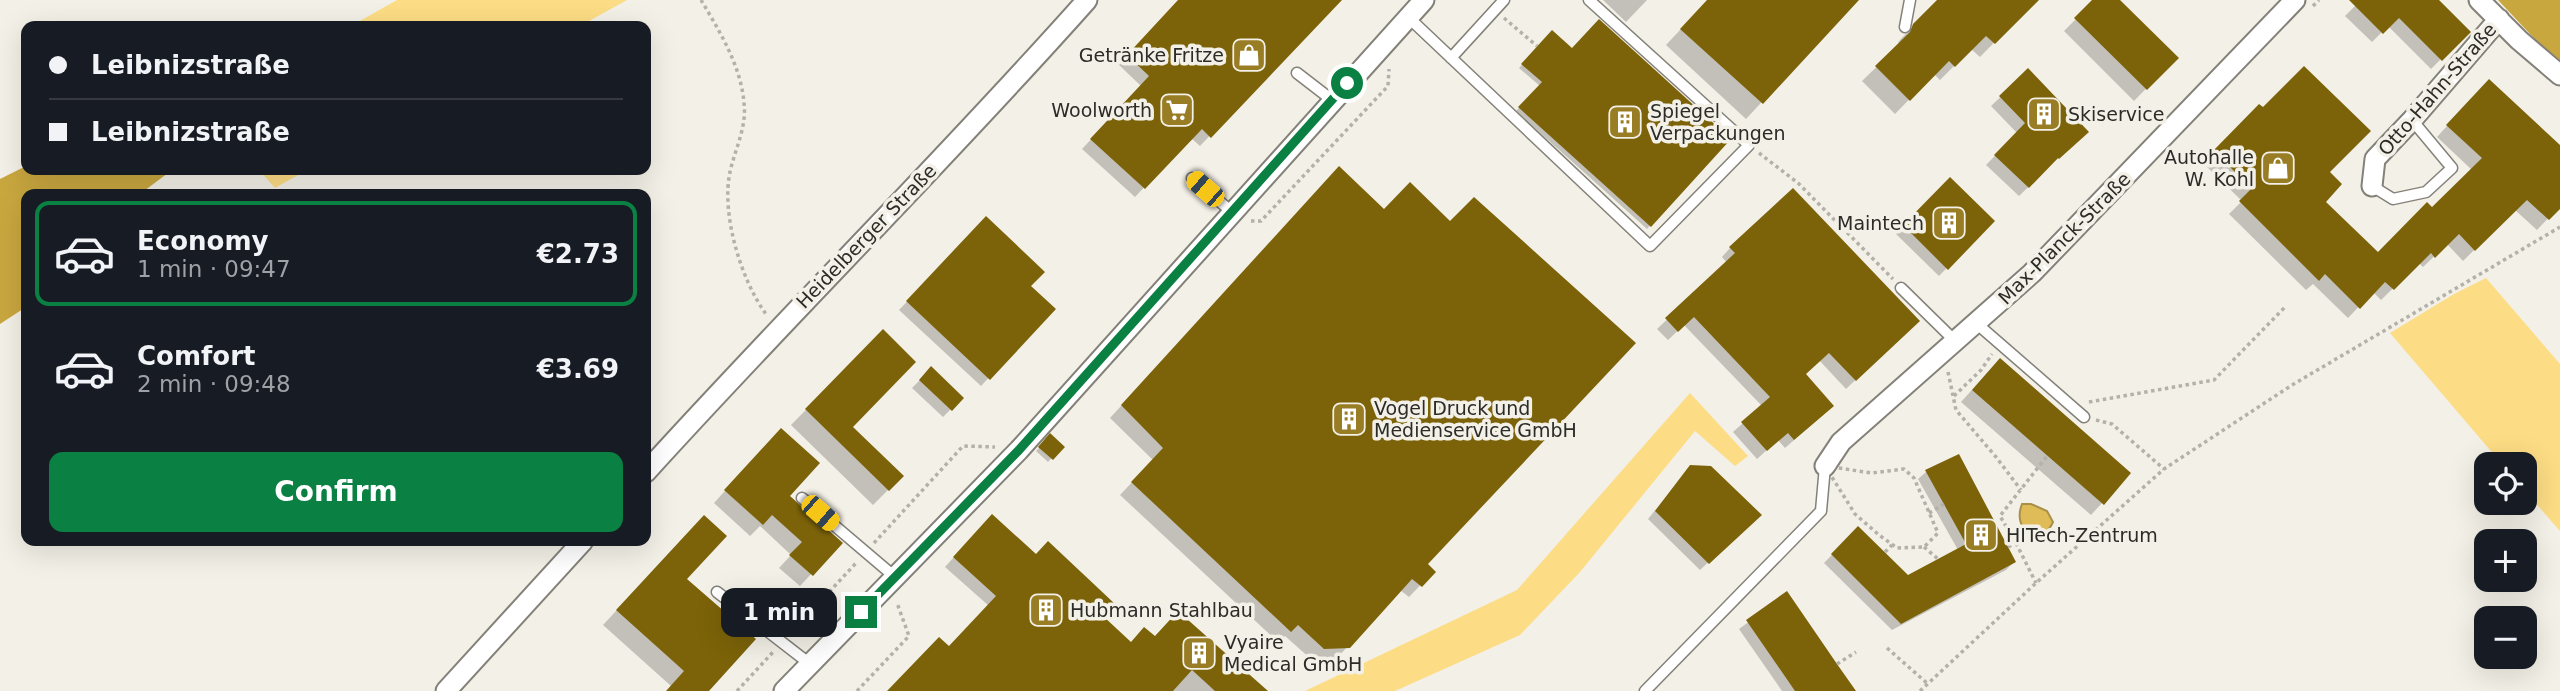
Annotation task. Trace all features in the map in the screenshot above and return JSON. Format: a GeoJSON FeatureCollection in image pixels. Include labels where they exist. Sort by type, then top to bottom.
{"type":"FeatureCollection","features":[{"type":"Feature","properties":{"kind":"street","name":"Heidelberger Straße"},"geometry":{"type":"LineString","coordinates":[[651,467],[777,329],[1027,68],[1087,0]]}},
{"type":"Feature","properties":{"kind":"street"},"geometry":{"type":"LineString","coordinates":[[786,690],[894,586],[1424,0]]}},
{"type":"Feature","properties":{"kind":"street","name":"Max-Planck-Straße"},"geometry":{"type":"LineString","coordinates":[[1825,466],[1841,442],[2032,274],[2295,0]]}},
{"type":"Feature","properties":{"kind":"street","name":"Otto-Hahn-Straße"},"geometry":{"type":"LineString","coordinates":[[2372,186],[2375,159],[2499,19],[2479,0]]}},
{"type":"Feature","properties":{"kind":"street"},"geometry":{"type":"LineString","coordinates":[[2499,19],[2560,75]]}},
{"type":"Feature","properties":{"kind":"street"},"geometry":{"type":"LineString","coordinates":[[446,691],[578,546]]}},
{"type":"Feature","properties":{"kind":"lane"},"geometry":{"type":"LineString","coordinates":[[1451,58],[1504,0]]}},
{"type":"Feature","properties":{"kind":"lane"},"geometry":{"type":"LineString","coordinates":[[1408,17],[1650,246],[1749,145],[1589,0]]}},
{"type":"Feature","properties":{"kind":"lane"},"geometry":{"type":"LineString","coordinates":[[1905,27],[1910,0]]}},
{"type":"Feature","properties":{"kind":"lane"},"geometry":{"type":"LineString","coordinates":[[1297,73],[1332,100]]}},
{"type":"Feature","properties":{"kind":"lane"},"geometry":{"type":"LineString","coordinates":[[2372,186],[2393,199],[2426,192],[2452,168],[2412,120]]}},
{"type":"Feature","properties":{"kind":"lane"},"geometry":{"type":"LineString","coordinates":[[1192,178],[1232,212]]}},
{"type":"Feature","properties":{"kind":"lane"},"geometry":{"type":"LineString","coordinates":[[1901,288],[1955,341]]}},
{"type":"Feature","properties":{"kind":"lane"},"geometry":{"type":"LineString","coordinates":[[1976,323],[2084,417]]}},
{"type":"Feature","properties":{"kind":"lane"},"geometry":{"type":"LineString","coordinates":[[1645,691],[1821,511],[1825,466]]}},
{"type":"Feature","properties":{"kind":"lane"},"geometry":{"type":"LineString","coordinates":[[802,498],[866,552],[894,586]]}},
{"type":"Feature","properties":{"kind":"lane"},"geometry":{"type":"LineString","coordinates":[[717,592],[810,664]]}},
{"type":"Feature","properties":{"kind":"path"},"geometry":{"type":"LineString","coordinates":[[701,0],[727,43],[744,103],[743,125],[729,175],[731,231],[758,302],[777,329]]}},
{"type":"Feature","properties":{"kind":"path"},"geometry":{"type":"LineString","coordinates":[[1494,10],[1537,46]]}},
{"type":"Feature","properties":{"kind":"path"},"geometry":{"type":"LineString","coordinates":[[1749,145],[1798,183],[1901,288]]}},
{"type":"Feature","properties":{"kind":"path"},"geometry":{"type":"LineString","coordinates":[[1920,691],[2164,469],[2292,386],[2560,227]]}},
{"type":"Feature","properties":{"kind":"path"},"geometry":{"type":"LineString","coordinates":[[2072,405],[2214,380],[2285,307]]}},
{"type":"Feature","properties":{"kind":"path"},"geometry":{"type":"LineString","coordinates":[[1954,396],[1981,370],[1999,343]]}},
{"type":"Feature","properties":{"kind":"path"},"geometry":{"type":"LineString","coordinates":[[1947,369],[1956,410],[2021,490]]}},
{"type":"Feature","properties":{"kind":"path"},"geometry":{"type":"LineString","coordinates":[[1981,370],[1986,374]]}},
{"type":"Feature","properties":{"kind":"path"},"geometry":{"type":"LineString","coordinates":[[2084,417],[2112,424],[2164,469]]}},
{"type":"Feature","properties":{"kind":"path"},"geometry":{"type":"LineString","coordinates":[[737,691],[963,446],[997,447]]}},
{"type":"Feature","properties":{"kind":"path"},"geometry":{"type":"LineString","coordinates":[[2036,583],[2000,516],[2047,456]]}},
{"type":"Feature","properties":{"kind":"path"},"geometry":{"type":"LineString","coordinates":[[1825,466],[1872,473],[1904,469],[1914,478],[1938,533],[1924,547]]}},
{"type":"Feature","properties":{"kind":"path"},"geometry":{"type":"LineString","coordinates":[[1825,466],[1855,514],[1892,545],[1897,548],[1924,547],[1938,559]]}},
{"type":"Feature","properties":{"kind":"path"},"geometry":{"type":"LineString","coordinates":[[1929,513],[1944,503]]}},
{"type":"Feature","properties":{"kind":"path"},"geometry":{"type":"LineString","coordinates":[[2008,547],[2016,543]]}},
{"type":"Feature","properties":{"kind":"path"},"geometry":{"type":"LineString","coordinates":[[1885,552],[1892,545]]}},
{"type":"Feature","properties":{"kind":"path"},"geometry":{"type":"LineString","coordinates":[[857,691],[909,636],[894,586]]}},
{"type":"Feature","properties":{"kind":"path"},"geometry":{"type":"LineString","coordinates":[[1887,648],[1928,684]]}},
{"type":"Feature","properties":{"kind":"path"},"geometry":{"type":"LineString","coordinates":[[1838,664],[1856,652]]}},
{"type":"Feature","properties":{"kind":"shaded area"},"geometry":{"type":"Polygon","coordinates":[[[397,0],[627,0],[589,21],[360,21],[397,0]]]}},
{"type":"Feature","properties":{"kind":"shaded area"},"geometry":{"type":"Polygon","coordinates":[[[2498,0],[2560,0],[2560,66],[2498,0]]]}},
{"type":"Feature","properties":{"kind":"shaded area"},"geometry":{"type":"Polygon","coordinates":[[[21,168],[21,175],[165,175],[147,189],[21,189],[21,310],[0,324],[0,179],[21,168]]]}},
{"type":"Feature","properties":{"kind":"shaded area"},"geometry":{"type":"Polygon","coordinates":[[[263,175],[298,175],[275,188],[263,175]]]}},
{"type":"Feature","properties":{"kind":"shaded area"},"geometry":{"type":"Polygon","coordinates":[[[2486,278],[2560,364],[2560,531],[2537,505],[2537,452],[2492,452],[2390,333],[2486,278]]]}},
{"type":"Feature","properties":{"kind":"shaded area"},"geometry":{"type":"Polygon","coordinates":[[[1690,393],[1748,456],[1735,466],[1695,431],[1580,572],[1520,635],[1395,691],[1305,691],[1517,590],[1690,393]]]}},
{"type":"Feature","properties":{"kind":"shaded area"},"geometry":{"type":"Polygon","coordinates":[[[2022,504],[2031,504],[2047,511],[2053,522],[2048,530],[2035,535],[2024,529],[2020,514],[2022,504]]]}},
{"type":"Feature","properties":{"kind":"building","name":"Woolworth"},"geometry":{"type":"Polygon","coordinates":[[[1178,0],[1342,0],[1211,138],[1202,129],[1145,189],[1090,139],[1149,76],[1127,55],[1178,0]]]}},
{"type":"Feature","properties":{"kind":"building"},"geometry":{"type":"Polygon","coordinates":[[[1707,0],[1859,0],[1763,104],[1680,29],[1707,0]]]}},
{"type":"Feature","properties":{"kind":"building"},"geometry":{"type":"Polygon","coordinates":[[[1937,0],[2039,0],[1995,44],[1986,36],[1955,67],[1949,61],[1910,101],[1875,66],[1910,32],[1913,24],[1937,0]]]}},
{"type":"Feature","properties":{"kind":"building"},"geometry":{"type":"Polygon","coordinates":[[[2092,0],[2120,0],[2179,58],[2147,90],[2074,18],[2092,0]]]}},
{"type":"Feature","properties":{"kind":"building"},"geometry":{"type":"Polygon","coordinates":[[[2349,0],[2439,0],[2471,32],[2442,61],[2399,18],[2383,34],[2349,0]]]}},
{"type":"Feature","properties":{"kind":"building","name":"Spiegel Verpackungen"},"geometry":{"type":"Polygon","coordinates":[[[1599,19],[1731,139],[1651,227],[1518,107],[1542,82],[1521,64],[1552,30],[1572,48],[1599,19]]]}},
{"type":"Feature","properties":{"kind":"building"},"geometry":{"type":"Polygon","coordinates":[[[2304,66],[2371,131],[2330,172],[2342,184],[2326,202],[2378,252],[2427,202],[2432,207],[2482,158],[2446,125],[2489,79],[2560,145],[2560,209],[2549,220],[2527,200],[2475,251],[2459,234],[2435,258],[2431,253],[2394,290],[2385,282],[2360,309],[2325,274],[2319,281],[2239,201],[2252,188],[2213,151],[2259,104],[2263,107],[2304,66]]]}},
{"type":"Feature","properties":{"kind":"building","name":"Skiservice"},"geometry":{"type":"Polygon","coordinates":[[[2028,68],[2089,132],[2058,158],[2029,188],[1994,155],[2025,123],[1999,96],[2028,68]]]}},
{"type":"Feature","properties":{"kind":"building","name":"Vogel Druck und Medienservice GmbH"},"geometry":{"type":"Polygon","coordinates":[[[1339,166],[1384,209],[1410,182],[1450,221],[1474,197],[1636,343],[1428,564],[1436,572],[1422,587],[1412,579],[1350,648],[1324,649],[1298,625],[1291,632],[1131,482],[1163,448],[1121,405],[1339,166]]]}},
{"type":"Feature","properties":{"kind":"building","name":"Maintech"},"geometry":{"type":"Polygon","coordinates":[[[1950,177],[1995,221],[1948,270],[1903,225],[1950,177]]]}},
{"type":"Feature","properties":{"kind":"building"},"geometry":{"type":"Polygon","coordinates":[[[1793,188],[1920,321],[1856,381],[1829,353],[1806,374],[1834,406],[1794,440],[1788,433],[1767,451],[1741,422],[1770,397],[1694,317],[1678,332],[1665,318],[1735,253],[1729,247],[1793,188]]]}},
{"type":"Feature","properties":{"kind":"building"},"geometry":{"type":"Polygon","coordinates":[[[986,216],[1045,272],[1031,286],[1056,309],[990,380],[906,301],[986,216]]]}},
{"type":"Feature","properties":{"kind":"building"},"geometry":{"type":"Polygon","coordinates":[[[883,329],[916,362],[853,427],[904,476],[889,491],[805,409],[883,329]]]}},
{"type":"Feature","properties":{"kind":"building"},"geometry":{"type":"Polygon","coordinates":[[[2000,358],[2131,473],[2104,505],[1972,390],[2000,358]]]}},
{"type":"Feature","properties":{"kind":"building"},"geometry":{"type":"Polygon","coordinates":[[[931,366],[964,398],[952,411],[919,380],[931,366]]]}},
{"type":"Feature","properties":{"kind":"building"},"geometry":{"type":"Polygon","coordinates":[[[781,428],[820,463],[790,496],[843,543],[813,576],[789,555],[802,542],[772,515],[763,525],[724,490],[781,428]]]}},
{"type":"Feature","properties":{"kind":"building"},"geometry":{"type":"Polygon","coordinates":[[[1050,433],[1065,447],[1053,460],[1038,447],[1050,433]]]}},
{"type":"Feature","properties":{"kind":"building","name":"HITech-Zentrum"},"geometry":{"type":"Polygon","coordinates":[[[1959,454],[2016,562],[1901,624],[1831,554],[1858,526],[1908,575],[1966,544],[1925,470],[1959,454]]]}},
{"type":"Feature","properties":{"kind":"building"},"geometry":{"type":"Polygon","coordinates":[[[1690,465],[1711,466],[1762,515],[1709,564],[1655,511],[1690,465]]]}},
{"type":"Feature","properties":{"kind":"building"},"geometry":{"type":"Polygon","coordinates":[[[992,514],[1036,554],[1048,541],[1115,604],[1103,616],[1131,642],[1144,627],[1155,636],[1178,611],[1268,691],[1215,691],[1192,670],[1173,691],[887,691],[939,637],[949,646],[996,596],[953,557],[992,514]]]}},
{"type":"Feature","properties":{"kind":"building"},"geometry":{"type":"Polygon","coordinates":[[[704,515],[727,536],[687,579],[756,639],[709,691],[666,691],[684,671],[616,610],[704,515]]]}},
{"type":"Feature","properties":{"kind":"building"},"geometry":{"type":"Polygon","coordinates":[[[1787,591],[1856,691],[1795,691],[1746,620],[1787,591]]]}},
{"type":"Feature","properties":{"kind":"place","name":"Getränke Fritze"},"geometry":{"type":"Point","coordinates":[1249,55]}},
{"type":"Feature","properties":{"kind":"place","name":"Woolworth"},"geometry":{"type":"Point","coordinates":[1177,110]}},
{"type":"Feature","properties":{"kind":"place","name":"Skiservice"},"geometry":{"type":"Point","coordinates":[2044,114]}},
{"type":"Feature","properties":{"kind":"place","name":"Spiegel Verpackungen"},"geometry":{"type":"Point","coordinates":[1625,122]}},
{"type":"Feature","properties":{"kind":"place","name":"Autohalle W. Kohl"},"geometry":{"type":"Point","coordinates":[2278,168]}},
{"type":"Feature","properties":{"kind":"place","name":"Maintech"},"geometry":{"type":"Point","coordinates":[1949,223]}},
{"type":"Feature","properties":{"kind":"place","name":"Vogel Druck und Medienservice GmbH"},"geometry":{"type":"Point","coordinates":[1349,419]}},
{"type":"Feature","properties":{"kind":"place","name":"HITech-Zentrum"},"geometry":{"type":"Point","coordinates":[1981,535]}},
{"type":"Feature","properties":{"kind":"place","name":"Hubmann Stahlbau"},"geometry":{"type":"Point","coordinates":[1046,610]}},
{"type":"Feature","properties":{"kind":"place","name":"Vyaire Medical GmbH"},"geometry":{"type":"Point","coordinates":[1199,653]}},
{"type":"Feature","properties":{"kind":"route"},"geometry":{"type":"LineString","coordinates":[[861,612],[1019,450],[1347,83]]}}]}
